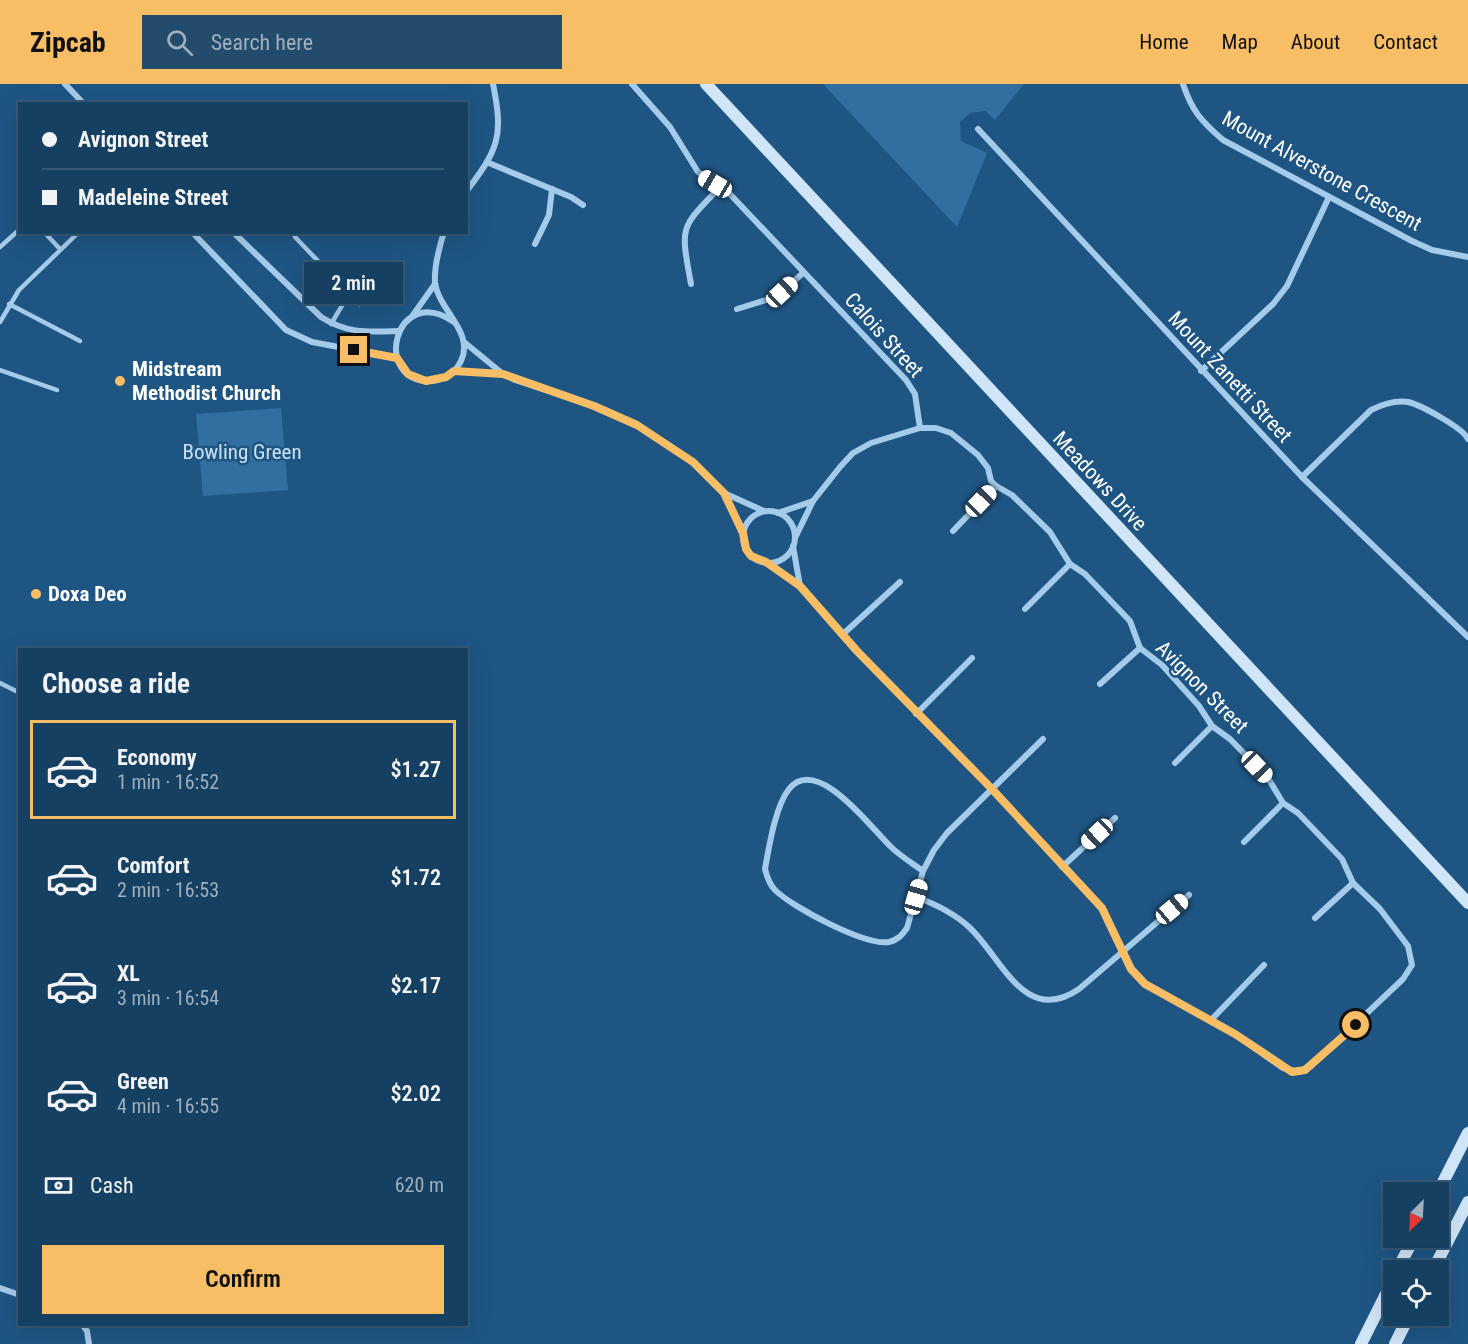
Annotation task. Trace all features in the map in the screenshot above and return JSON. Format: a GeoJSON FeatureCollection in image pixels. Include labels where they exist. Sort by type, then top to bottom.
{"type":"FeatureCollection","features":[{"type":"Feature","properties":{"kind":"street"},"geometry":{"type":"LineString","coordinates":[[65,84],[82,102]]}},
{"type":"Feature","properties":{"kind":"street"},"geometry":{"type":"LineString","coordinates":[[468,189],[489,163],[499,128],[493,84]]}},
{"type":"Feature","properties":{"kind":"street","name":"Calois Street"},"geometry":{"type":"LineString","coordinates":[[632,84],[670,127],[698,172],[721,186],[906,380],[915,394],[920,428]]}},
{"type":"Feature","properties":{"kind":"street","name":"Meadows Drive"},"geometry":{"type":"LineString","coordinates":[[706,84],[1468,903]]}},
{"type":"Feature","properties":{"kind":"street","name":"Mount Alverstone Crescent"},"geometry":{"type":"LineString","coordinates":[[1183,84],[1192,108],[1204,124],[1223,140],[1432,250],[1468,256]]}},
{"type":"Feature","properties":{"kind":"street","name":"Mount Zanetti Street"},"geometry":{"type":"LineString","coordinates":[[978,129],[1302,477],[1468,637]]}},
{"type":"Feature","properties":{"kind":"street"},"geometry":{"type":"LineString","coordinates":[[489,163],[552,189],[583,205]]}},
{"type":"Feature","properties":{"kind":"street"},"geometry":{"type":"LineString","coordinates":[[691,284],[683,238],[685,227],[721,186]]}},
{"type":"Feature","properties":{"kind":"street"},"geometry":{"type":"LineString","coordinates":[[535,244],[549,215],[552,189]]}},
{"type":"Feature","properties":{"kind":"street"},"geometry":{"type":"LineString","coordinates":[[1201,371],[1273,304],[1287,285],[1329,197]]}},
{"type":"Feature","properties":{"kind":"street"},"geometry":{"type":"LineString","coordinates":[[194,234],[286,330],[312,342],[397,358]]}},
{"type":"Feature","properties":{"kind":"street"},"geometry":{"type":"LineString","coordinates":[[235,234],[331,324],[357,332],[398,331]]}},
{"type":"Feature","properties":{"kind":"street"},"geometry":{"type":"LineString","coordinates":[[435,284],[461,331],[464,354],[454,371],[446,377],[426,381],[408,374],[397,358],[395,344],[398,331],[435,284],[439,246],[443,234]]}},
{"type":"Feature","properties":{"kind":"street"},"geometry":{"type":"LineString","coordinates":[[737,309],[776,297],[803,273]]}},
{"type":"Feature","properties":{"kind":"street"},"geometry":{"type":"LineString","coordinates":[[412,316],[432,312],[444,315],[454,322]]}},
{"type":"Feature","properties":{"kind":"street"},"geometry":{"type":"LineString","coordinates":[[464,342],[503,374]]}},
{"type":"Feature","properties":{"kind":"street"},"geometry":{"type":"LineString","coordinates":[[454,371],[503,374],[594,406],[637,425],[693,462],[724,493],[751,556],[766,562],[800,586],[916,714],[991,788],[1102,908],[1131,969],[1145,984],[1211,1020],[1264,965]]}},
{"type":"Feature","properties":{"kind":"street"},"geometry":{"type":"LineString","coordinates":[[1302,477],[1371,410],[1385,402],[1409,402],[1466,434],[1468,439]]}},
{"type":"Feature","properties":{"kind":"street","name":"Avignon Street"},"geometry":{"type":"LineString","coordinates":[[795,538],[813,501],[853,453],[871,443],[920,428],[943,430],[964,443],[988,468],[996,486],[1012,495],[1050,532],[1070,564],[1085,574],[1130,621],[1140,648],[1162,665],[1199,706],[1212,726],[1230,739],[1268,778],[1283,803],[1298,813],[1342,859],[1353,883],[1380,909],[1408,946],[1412,965],[1386,998],[1311,1066],[1299,1072],[1282,1068],[1235,1034],[1211,1020]]}},
{"type":"Feature","properties":{"kind":"street"},"geometry":{"type":"LineString","coordinates":[[953,531],[996,486]]}},
{"type":"Feature","properties":{"kind":"street"},"geometry":{"type":"LineString","coordinates":[[724,493],[764,511],[778,513],[813,501]]}},
{"type":"Feature","properties":{"kind":"street"},"geometry":{"type":"LineString","coordinates":[[743,533],[750,519],[764,511]]}},
{"type":"Feature","properties":{"kind":"street"},"geometry":{"type":"LineString","coordinates":[[778,513],[789,522],[795,538],[793,546],[800,586]]}},
{"type":"Feature","properties":{"kind":"street"},"geometry":{"type":"LineString","coordinates":[[766,562],[782,559],[793,546]]}},
{"type":"Feature","properties":{"kind":"street"},"geometry":{"type":"LineString","coordinates":[[1025,609],[1070,564]]}},
{"type":"Feature","properties":{"kind":"street"},"geometry":{"type":"LineString","coordinates":[[842,635],[900,582]]}},
{"type":"Feature","properties":{"kind":"street"},"geometry":{"type":"LineString","coordinates":[[1100,684],[1140,648]]}},
{"type":"Feature","properties":{"kind":"street"},"geometry":{"type":"LineString","coordinates":[[916,714],[972,658]]}},
{"type":"Feature","properties":{"kind":"street"},"geometry":{"type":"LineString","coordinates":[[1175,763],[1212,726]]}},
{"type":"Feature","properties":{"kind":"street"},"geometry":{"type":"LineString","coordinates":[[923,871],[892,848],[833,788],[809,780],[800,781],[790,788],[784,798],[765,869],[768,880],[785,898],[838,928],[868,940],[891,942],[901,936],[907,928],[923,871],[947,833],[1043,739]]}},
{"type":"Feature","properties":{"kind":"street"},"geometry":{"type":"LineString","coordinates":[[1244,842],[1283,803]]}},
{"type":"Feature","properties":{"kind":"street"},"geometry":{"type":"LineString","coordinates":[[1062,867],[1115,818]]}},
{"type":"Feature","properties":{"kind":"street"},"geometry":{"type":"LineString","coordinates":[[1315,918],[1353,883]]}},
{"type":"Feature","properties":{"kind":"street"},"geometry":{"type":"LineString","coordinates":[[916,897],[949,912],[968,926],[1012,981],[1026,992],[1041,999],[1054,1001],[1066,998],[1189,895]]}},
{"type":"Feature","properties":{"kind":"street"},"geometry":{"type":"LineString","coordinates":[[1443,1182],[1468,1133]]}},
{"type":"Feature","properties":{"kind":"street"},"geometry":{"type":"LineString","coordinates":[[1438,1260],[1468,1202]]}},
{"type":"Feature","properties":{"kind":"street"},"geometry":{"type":"LineString","coordinates":[[0,1288],[18,1294]]}},
{"type":"Feature","properties":{"kind":"street"},"geometry":{"type":"LineString","coordinates":[[1361,1344],[1383,1300]]}},
{"type":"Feature","properties":{"kind":"street"},"geometry":{"type":"LineString","coordinates":[[84,1326],[87,1330],[89,1344]]}},
{"type":"Feature","properties":{"kind":"street"},"geometry":{"type":"LineString","coordinates":[[1395,1344],[1404,1326]]}},
{"type":"Feature","properties":{"kind":"lane"},"geometry":{"type":"LineString","coordinates":[[0,247],[18,231]]}},
{"type":"Feature","properties":{"kind":"lane"},"geometry":{"type":"LineString","coordinates":[[46,234],[60,249]]}},
{"type":"Feature","properties":{"kind":"lane"},"geometry":{"type":"LineString","coordinates":[[0,322],[19,290],[77,234]]}},
{"type":"Feature","properties":{"kind":"lane"},"geometry":{"type":"LineString","coordinates":[[295,237],[358,304]]}},
{"type":"Feature","properties":{"kind":"lane"},"geometry":{"type":"LineString","coordinates":[[331,324],[349,294]]}},
{"type":"Feature","properties":{"kind":"lane"},"geometry":{"type":"LineString","coordinates":[[9,304],[80,340]]}},
{"type":"Feature","properties":{"kind":"lane"},"geometry":{"type":"LineString","coordinates":[[0,370],[57,390]]}},
{"type":"Feature","properties":{"kind":"lane"},"geometry":{"type":"LineString","coordinates":[[0,682],[18,692]]}},
{"type":"Feature","properties":{"kind":"green space"},"geometry":{"type":"Polygon","coordinates":[[[823,84],[1024,84],[995,120],[985,111],[970,113],[960,122],[961,141],[987,153],[957,227],[823,84]]]}},
{"type":"Feature","properties":{"kind":"green space","name":"Bowling Green"},"geometry":{"type":"Polygon","coordinates":[[[281,408],[288,490],[203,496],[196,414],[281,408]]]}},
{"type":"Feature","properties":{"kind":"place","name":"Midstream Methodist Church"},"geometry":{"type":"Point","coordinates":[120,381]}},
{"type":"Feature","properties":{"kind":"place","name":"Doxa Deo"},"geometry":{"type":"Point","coordinates":[36,594]}},
{"type":"Feature","properties":{"kind":"route"},"geometry":{"type":"LineString","coordinates":[[354,350],[397,358],[408,374],[426,381],[446,377],[454,371],[503,374],[594,406],[637,425],[663,440],[693,462],[724,493],[743,533],[746,549],[751,556],[766,562],[800,586],[808,598],[916,714],[991,788],[1102,908],[1131,969],[1145,984],[1235,1034],[1282,1068],[1292,1072],[1299,1072],[1311,1066],[1356,1025]]}}]}
